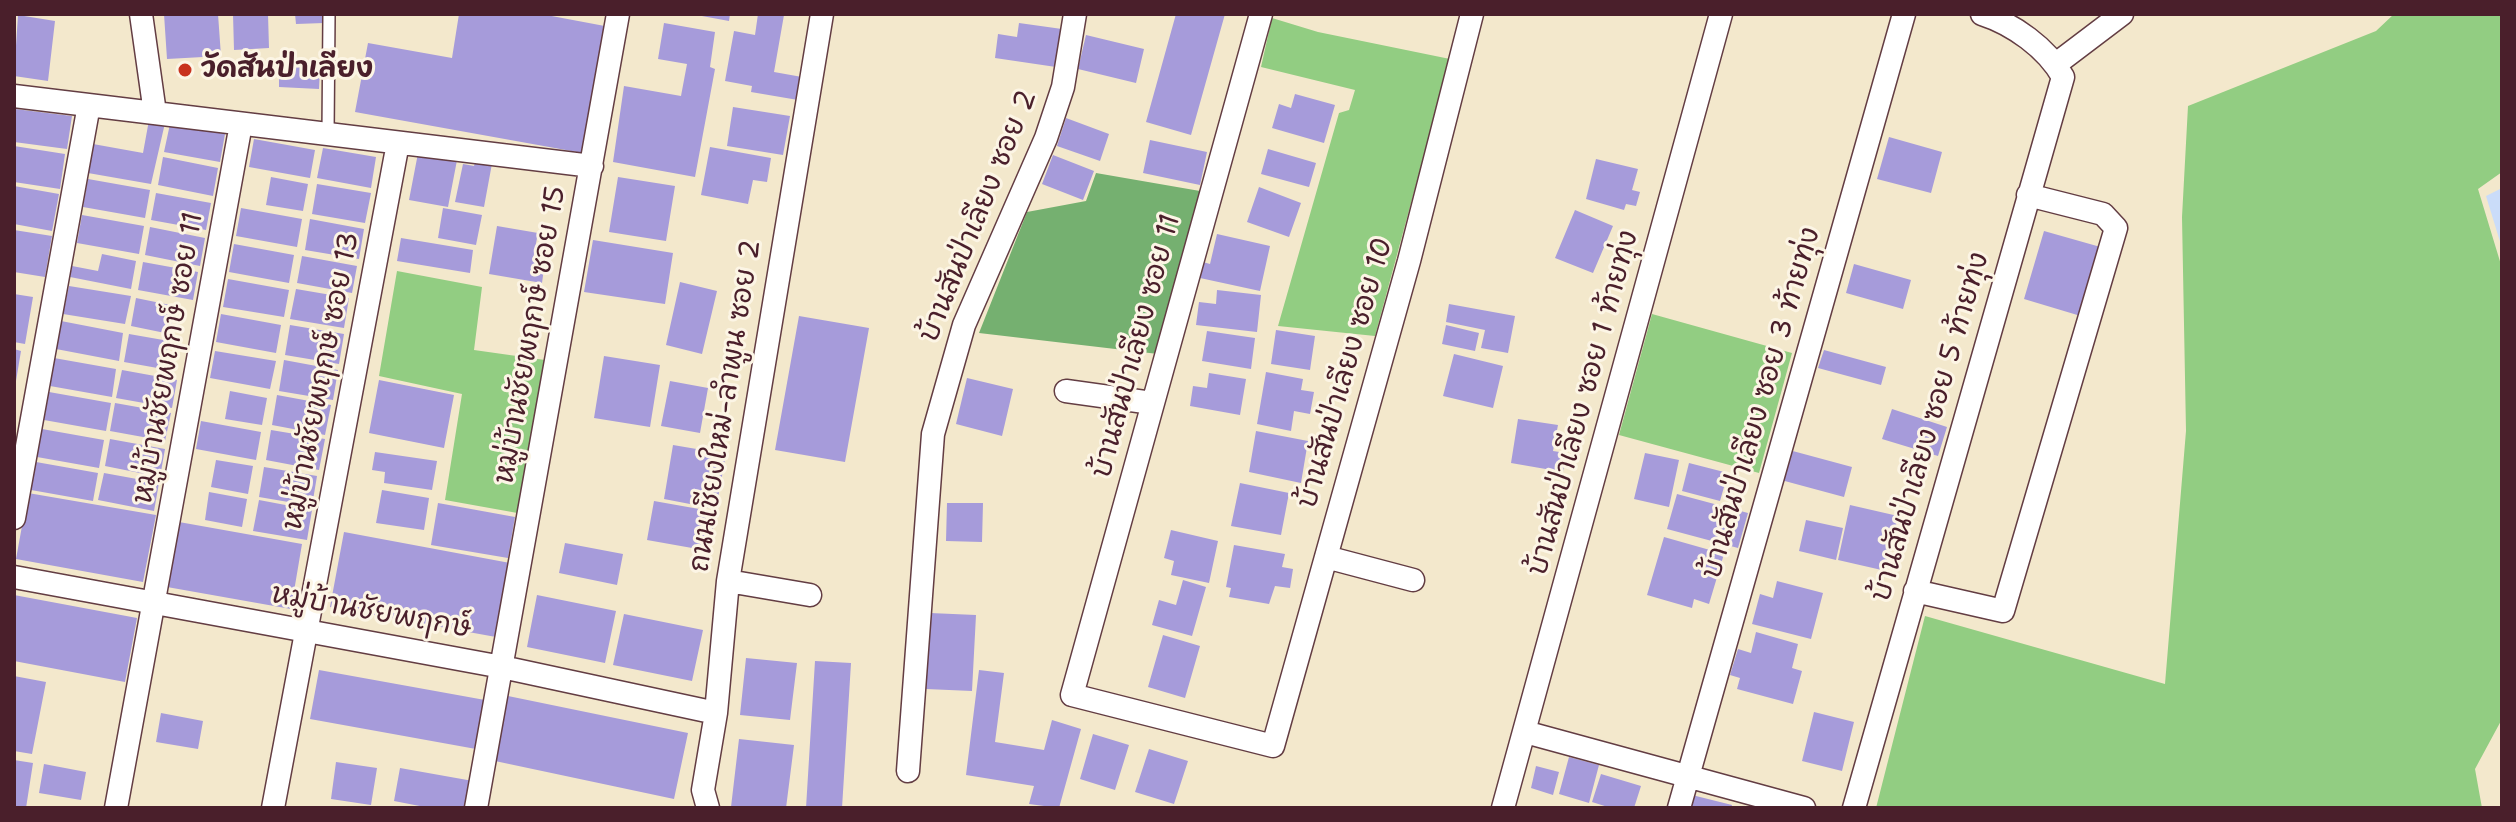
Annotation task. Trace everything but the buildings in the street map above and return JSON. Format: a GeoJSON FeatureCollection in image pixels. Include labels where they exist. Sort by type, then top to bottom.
{"type":"FeatureCollection","features":[{"type":"Feature","properties":{"kind":"street"},"geometry":{"type":"LineString","coordinates":[[141,14],[155,113]]}},
{"type":"Feature","properties":{"kind":"street","name":"หมู่บ้านชัยพฤกษ์ ซอย 15"},"geometry":{"type":"LineString","coordinates":[[476,808],[618,14]]}},
{"type":"Feature","properties":{"kind":"street","name":"ถนนเชียงใหม่-ลำพูน ซอย 2"},"geometry":{"type":"LineString","coordinates":[[708,808],[703,790],[716,713],[728,581],[822,14]]}},
{"type":"Feature","properties":{"kind":"street","name":"บ้านสันป่าเลียง ซอย 11"},"geometry":{"type":"LineString","coordinates":[[1261,14],[1072,695],[1273,746]]}},
{"type":"Feature","properties":{"kind":"street","name":"บ้านสันป่าเลียง ซอย 10"},"geometry":{"type":"LineString","coordinates":[[1273,746],[1409,261],[1472,14]]}},
{"type":"Feature","properties":{"kind":"street","name":"บ้านสันป่าเลียง ซอย 1 ท้ายทุ่ง"},"geometry":{"type":"LineString","coordinates":[[1503,808],[1721,14]]}},
{"type":"Feature","properties":{"kind":"street","name":"บ้านสันป่าเลียง ซอย 3 ท้ายทุ่ง"},"geometry":{"type":"LineString","coordinates":[[1679,808],[1904,14]]}},
{"type":"Feature","properties":{"kind":"street"},"geometry":{"type":"LineString","coordinates":[[1982,14],[2006,22],[2056,64],[2122,14]]}},
{"type":"Feature","properties":{"kind":"street","name":"บ้านสันป่าเลียง ซอย 2"},"geometry":{"type":"LineString","coordinates":[[908,771],[933,434],[964,325],[1046,138],[1063,87],[1070,15]]}},
{"type":"Feature","properties":{"kind":"street","name":"บ้านสันป่าเลียง ซอย 5 ท้ายทุ่ง"},"geometry":{"type":"LineString","coordinates":[[1854,808],[2063,77],[2056,64]]}},
{"type":"Feature","properties":{"kind":"street"},"geometry":{"type":"LineString","coordinates":[[14,96],[592,166]]}},
{"type":"Feature","properties":{"kind":"street"},"geometry":{"type":"LineString","coordinates":[[14,518],[89,105]]}},
{"type":"Feature","properties":{"kind":"street","name":"หมู่บ้านชัยพฤกษ์ ซอย 11"},"geometry":{"type":"LineString","coordinates":[[116,808],[156,603],[241,124]]}},
{"type":"Feature","properties":{"kind":"street","name":"หมู่บ้านชัยพฤกษ์ ซอย 13"},"geometry":{"type":"LineString","coordinates":[[273,808],[398,143]]}},
{"type":"Feature","properties":{"kind":"street"},"geometry":{"type":"LineString","coordinates":[[1915,591],[2003,611],[2116,228],[2103,214],[2028,195]]}},
{"type":"Feature","properties":{"kind":"street"},"geometry":{"type":"LineString","coordinates":[[1066,391],[1152,403]]}},
{"type":"Feature","properties":{"kind":"street"},"geometry":{"type":"LineString","coordinates":[[1326,557],[1413,580]]}},
{"type":"Feature","properties":{"kind":"street","name":"หมู่บ้านชัยพฤกษ์"},"geometry":{"type":"LineString","coordinates":[[14,577],[502,667],[716,713]]}},
{"type":"Feature","properties":{"kind":"street"},"geometry":{"type":"LineString","coordinates":[[728,581],[810,595]]}},
{"type":"Feature","properties":{"kind":"street"},"geometry":{"type":"LineString","coordinates":[[1525,732],[1804,808]]}},
{"type":"Feature","properties":{"kind":"lane"},"geometry":{"type":"LineString","coordinates":[[328,134],[329,14]]}},
{"type":"Feature","properties":{"kind":"shaded area"},"geometry":{"type":"Polygon","coordinates":[[[2502,188],[2502,248],[2486,196],[2502,188]]]}},
{"type":"Feature","properties":{"kind":"green space"},"geometry":{"type":"Polygon","coordinates":[[[2394,14],[2502,14],[2502,172],[2478,189],[2502,268],[2502,719],[2475,769],[2482,808],[1876,808],[1925,616],[2165,684],[2186,431],[2182,217],[2188,106],[2376,31],[2394,14]]]}},
{"type":"Feature","properties":{"kind":"green space"},"geometry":{"type":"Polygon","coordinates":[[[1272,18],[1318,32],[1450,59],[1375,336],[1278,326],[1339,113],[1349,110],[1355,90],[1261,67],[1272,18]]]}},
{"type":"Feature","properties":{"kind":"green space"},"geometry":{"type":"Polygon","coordinates":[[[1096,173],[1200,191],[1158,354],[979,333],[1027,212],[1086,201],[1096,173]]]}},
{"type":"Feature","properties":{"kind":"green space"},"geometry":{"type":"Polygon","coordinates":[[[397,271],[482,287],[474,350],[552,361],[523,514],[445,500],[462,394],[379,376],[397,271]]]}},
{"type":"Feature","properties":{"kind":"green space"},"geometry":{"type":"Polygon","coordinates":[[[1652,314],[1792,353],[1759,473],[1619,435],[1652,314]]]}},
{"type":"Feature","properties":{"kind":"place","name":"วัดสันป่าเลียง"},"geometry":{"type":"Point","coordinates":[185,70]}}]}
